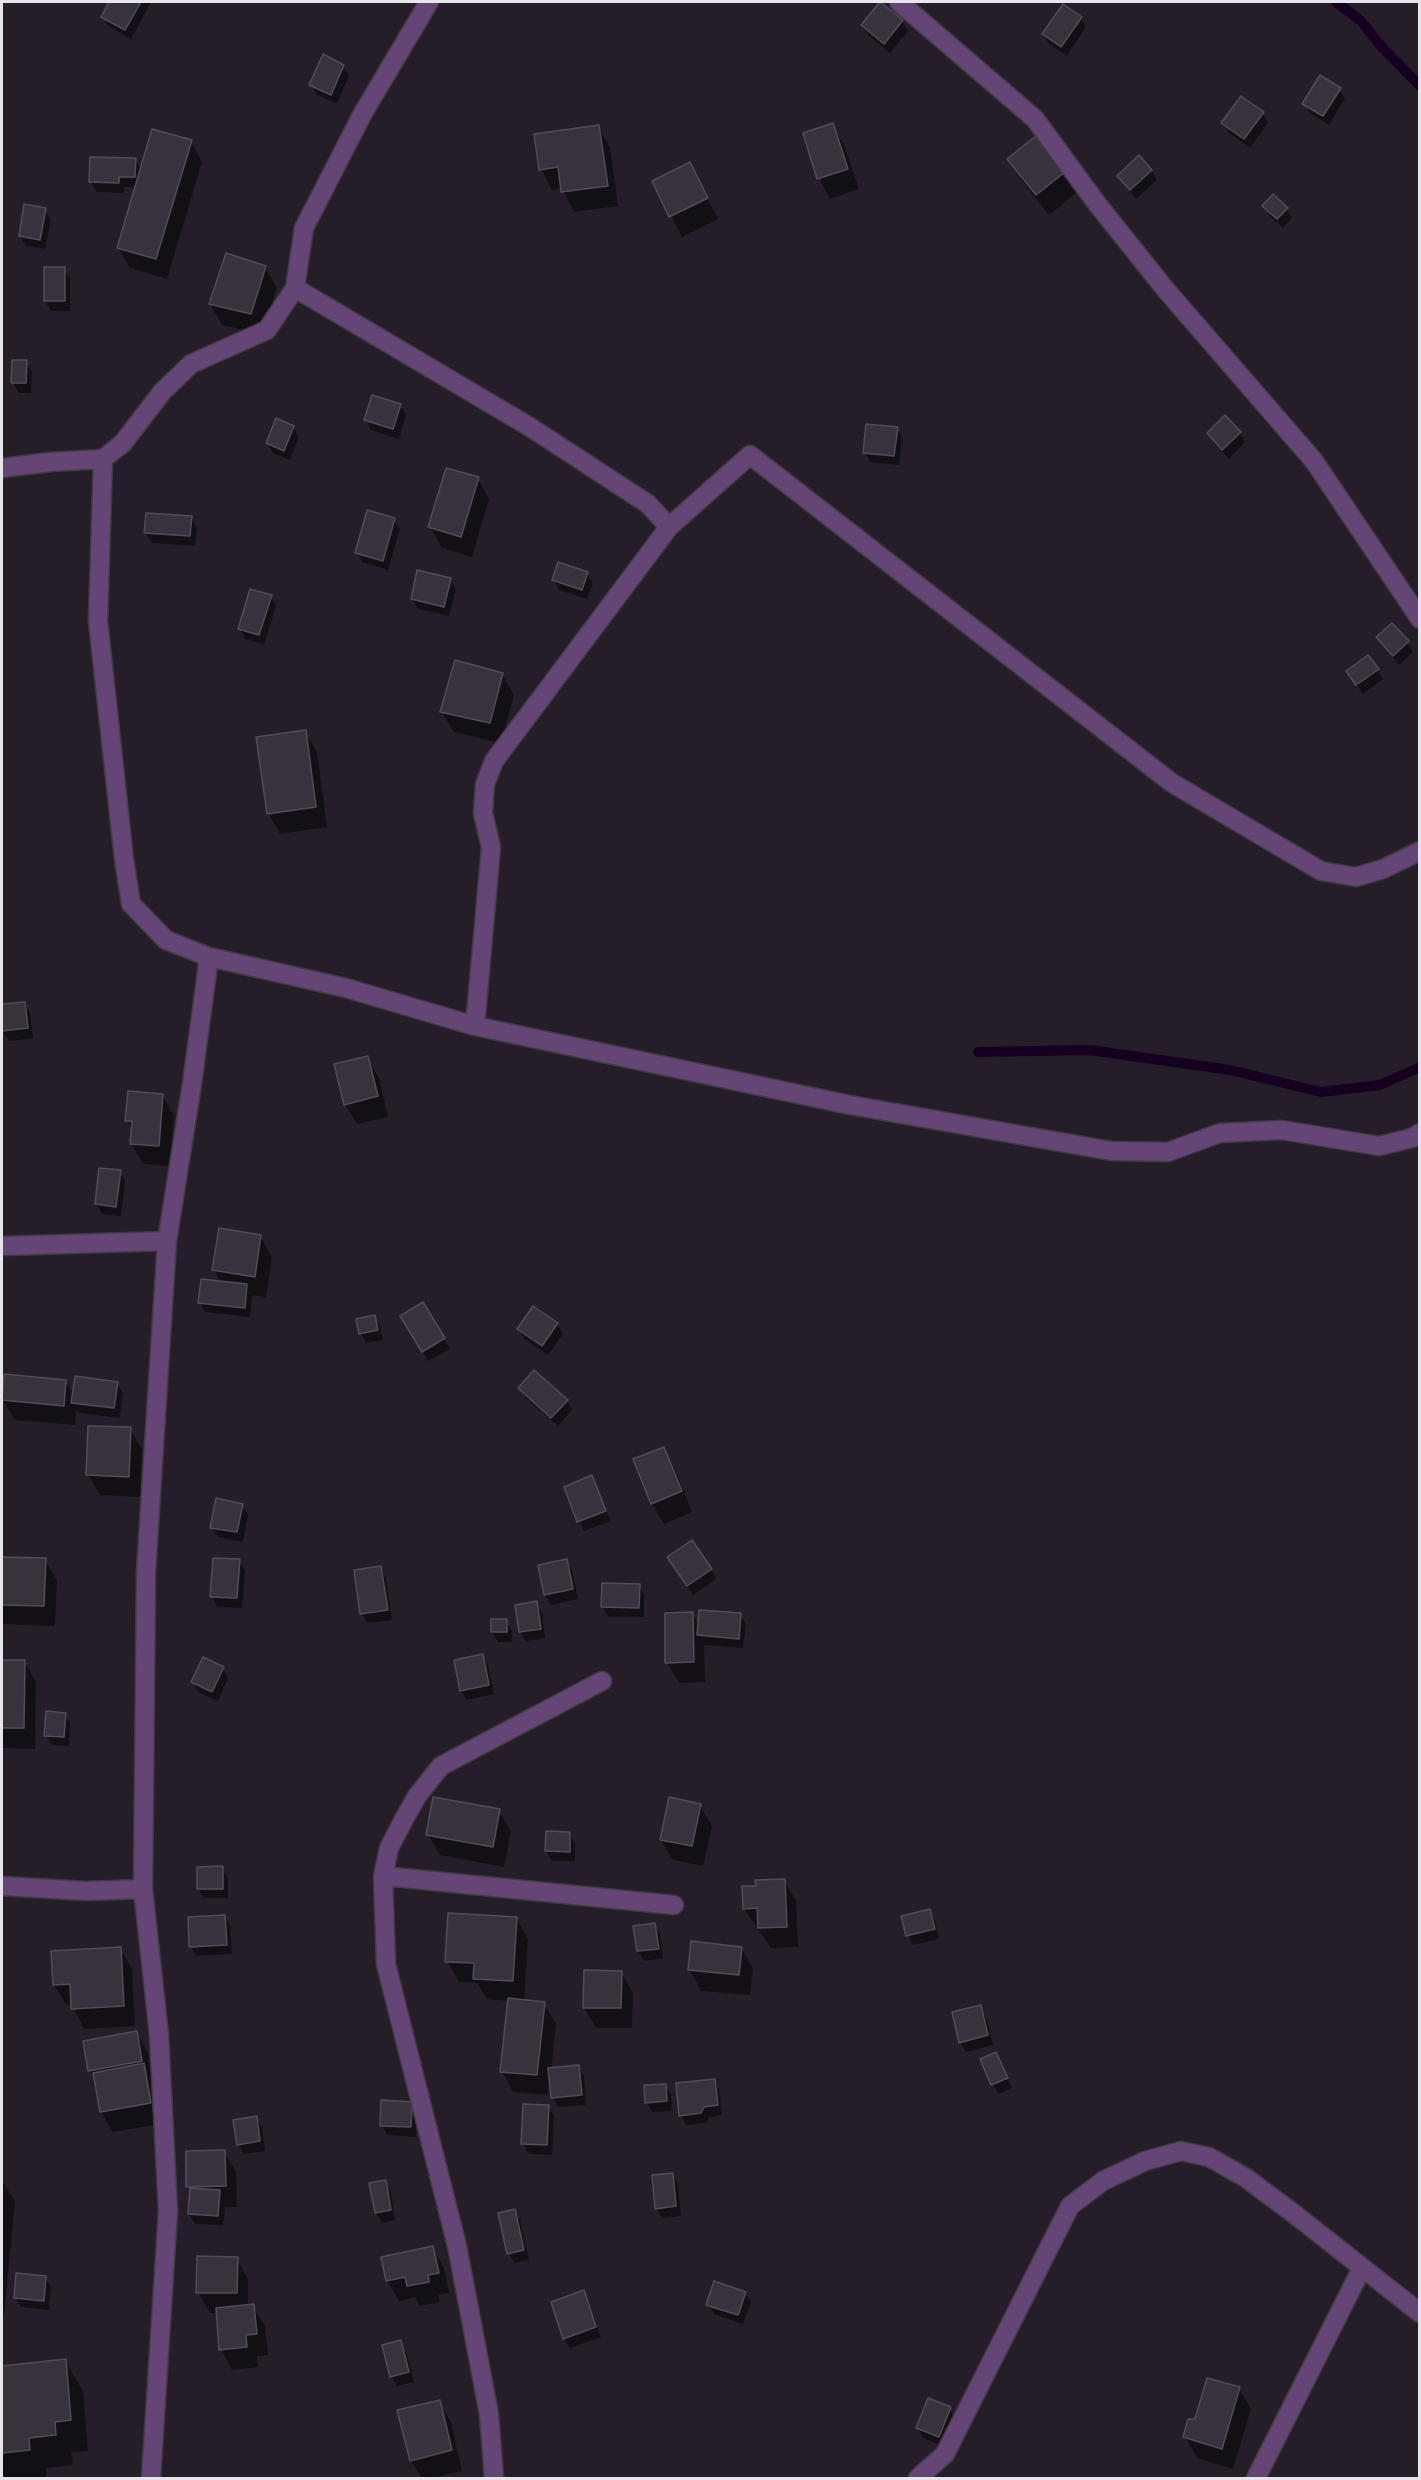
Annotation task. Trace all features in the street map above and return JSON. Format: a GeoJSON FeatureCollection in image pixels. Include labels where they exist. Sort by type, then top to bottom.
{"type":"FeatureCollection","features":[{"type":"Feature","properties":{"kind":"street"},"geometry":{"type":"LineString","coordinates":[[2,468],[103,459],[123,443],[162,392],[191,364],[267,330],[295,288],[304,228],[363,113],[429,2]]}},
{"type":"Feature","properties":{"kind":"street"},"geometry":{"type":"LineString","coordinates":[[899,2],[1035,119],[1098,205],[1166,290],[1314,462],[1419,619]]}},
{"type":"Feature","properties":{"kind":"street"},"geometry":{"type":"LineString","coordinates":[[295,288],[530,427],[648,504],[669,527]]}},
{"type":"Feature","properties":{"kind":"street"},"geometry":{"type":"LineString","coordinates":[[476,1026],[491,847],[483,813],[485,784],[494,761],[669,527],[750,455],[1172,783],[1321,871],[1356,877],[1383,869],[1419,851]]}},
{"type":"Feature","properties":{"kind":"street"},"geometry":{"type":"LineString","coordinates":[[103,459],[98,621],[131,904],[166,940],[209,957],[345,988],[476,1026],[850,1105],[1111,1151],[1168,1152],[1220,1133],[1282,1130],[1378,1146],[1412,1138],[1419,1133]]}},
{"type":"Feature","properties":{"kind":"street"},"geometry":{"type":"LineString","coordinates":[[151,2478],[168,2211],[159,2035],[143,1889],[146,1572],[167,1241],[209,957]]}},
{"type":"Feature","properties":{"kind":"street"},"geometry":{"type":"LineString","coordinates":[[2,1246],[167,1241]]}},
{"type":"Feature","properties":{"kind":"street"},"geometry":{"type":"LineString","coordinates":[[494,2478],[489,2414],[457,2246],[386,1964],[383,1876],[389,1848],[403,1821],[417,1796],[441,1766],[602,1681]]}},
{"type":"Feature","properties":{"kind":"street"},"geometry":{"type":"LineString","coordinates":[[383,1876],[674,1905]]}},
{"type":"Feature","properties":{"kind":"street"},"geometry":{"type":"LineString","coordinates":[[2,1886],[86,1891],[143,1889]]}},
{"type":"Feature","properties":{"kind":"street"},"geometry":{"type":"LineString","coordinates":[[918,2478],[945,2454],[1070,2206],[1103,2181],[1145,2161],[1181,2151],[1209,2157],[1246,2178],[1419,2313]]}},
{"type":"Feature","properties":{"kind":"street"},"geometry":{"type":"LineString","coordinates":[[1256,2478],[1362,2268]]}},
{"type":"Feature","properties":{"kind":"building"},"geometry":{"type":"Polygon","coordinates":[[[109,2],[141,2],[125,30],[101,17],[109,2]]]}},
{"type":"Feature","properties":{"kind":"building"},"geometry":{"type":"Polygon","coordinates":[[[880,2],[903,20],[884,44],[861,25],[880,2]]]}},
{"type":"Feature","properties":{"kind":"building"},"geometry":{"type":"Polygon","coordinates":[[[1063,4],[1082,17],[1061,47],[1042,34],[1063,4]]]}},
{"type":"Feature","properties":{"kind":"building"},"geometry":{"type":"Polygon","coordinates":[[[323,54],[344,65],[331,95],[309,85],[323,54]]]}},
{"type":"Feature","properties":{"kind":"building"},"geometry":{"type":"Polygon","coordinates":[[[1320,75],[1341,88],[1323,116],[1302,104],[1320,75]]]}},
{"type":"Feature","properties":{"kind":"building"},"geometry":{"type":"Polygon","coordinates":[[[1241,96],[1264,112],[1244,139],[1221,123],[1241,96]]]}},
{"type":"Feature","properties":{"kind":"building"},"geometry":{"type":"Polygon","coordinates":[[[833,123],[848,169],[817,179],[803,133],[833,123]]]}},
{"type":"Feature","properties":{"kind":"building"},"geometry":{"type":"Polygon","coordinates":[[[599,125],[608,186],[561,192],[558,167],[539,170],[534,134],[599,125]]]}},
{"type":"Feature","properties":{"kind":"building"},"geometry":{"type":"Polygon","coordinates":[[[152,129],[192,140],[156,259],[117,248],[152,129]]]}},
{"type":"Feature","properties":{"kind":"building"},"geometry":{"type":"Polygon","coordinates":[[[1036,136],[1065,172],[1036,195],[1007,159],[1036,136]]]}},
{"type":"Feature","properties":{"kind":"building"},"geometry":{"type":"Polygon","coordinates":[[[1139,155],[1152,170],[1130,190],[1117,176],[1139,155]]]}},
{"type":"Feature","properties":{"kind":"building"},"geometry":{"type":"Polygon","coordinates":[[[90,157],[136,158],[135,177],[119,177],[119,183],[89,182],[90,157]]]}},
{"type":"Feature","properties":{"kind":"building"},"geometry":{"type":"Polygon","coordinates":[[[690,162],[708,198],[669,217],[652,181],[690,162]]]}},
{"type":"Feature","properties":{"kind":"building"},"geometry":{"type":"Polygon","coordinates":[[[1273,194],[1288,208],[1277,219],[1262,206],[1273,194]]]}},
{"type":"Feature","properties":{"kind":"building"},"geometry":{"type":"Polygon","coordinates":[[[24,204],[46,208],[40,240],[19,236],[24,204]]]}},
{"type":"Feature","properties":{"kind":"building"},"geometry":{"type":"Polygon","coordinates":[[[226,253],[266,266],[251,314],[209,304],[226,253]]]}},
{"type":"Feature","properties":{"kind":"building"},"geometry":{"type":"Polygon","coordinates":[[[44,267],[65,267],[65,301],[44,301],[44,267]]]}},
{"type":"Feature","properties":{"kind":"building"},"geometry":{"type":"Polygon","coordinates":[[[12,360],[27,360],[26,383],[11,383],[12,360]]]}},
{"type":"Feature","properties":{"kind":"building"},"geometry":{"type":"Polygon","coordinates":[[[372,395],[401,404],[393,429],[364,420],[372,395]]]}},
{"type":"Feature","properties":{"kind":"building"},"geometry":{"type":"Polygon","coordinates":[[[1225,415],[1241,432],[1222,450],[1207,433],[1225,415]]]}},
{"type":"Feature","properties":{"kind":"building"},"geometry":{"type":"Polygon","coordinates":[[[276,418],[294,426],[284,451],[266,443],[276,418]]]}},
{"type":"Feature","properties":{"kind":"building"},"geometry":{"type":"Polygon","coordinates":[[[866,424],[898,427],[894,456],[863,453],[866,424]]]}},
{"type":"Feature","properties":{"kind":"building"},"geometry":{"type":"Polygon","coordinates":[[[446,468],[479,477],[461,537],[428,527],[446,468]]]}},
{"type":"Feature","properties":{"kind":"building"},"geometry":{"type":"Polygon","coordinates":[[[367,510],[395,518],[383,561],[355,553],[367,510]]]}},
{"type":"Feature","properties":{"kind":"building"},"geometry":{"type":"Polygon","coordinates":[[[146,513],[192,516],[190,536],[144,533],[146,513]]]}},
{"type":"Feature","properties":{"kind":"building"},"geometry":{"type":"Polygon","coordinates":[[[558,562],[588,572],[582,590],[552,580],[558,562]]]}},
{"type":"Feature","properties":{"kind":"building"},"geometry":{"type":"Polygon","coordinates":[[[417,570],[451,578],[444,607],[411,599],[417,570]]]}},
{"type":"Feature","properties":{"kind":"building"},"geometry":{"type":"Polygon","coordinates":[[[250,589],[272,595],[259,635],[238,629],[250,589]]]}},
{"type":"Feature","properties":{"kind":"building"},"geometry":{"type":"Polygon","coordinates":[[[1392,623],[1409,641],[1393,656],[1376,637],[1392,623]]]}},
{"type":"Feature","properties":{"kind":"building"},"geometry":{"type":"Polygon","coordinates":[[[1368,655],[1379,669],[1356,685],[1346,671],[1368,655]]]}},
{"type":"Feature","properties":{"kind":"building"},"geometry":{"type":"Polygon","coordinates":[[[455,660],[503,673],[490,723],[440,712],[455,660]]]}},
{"type":"Feature","properties":{"kind":"building"},"geometry":{"type":"Polygon","coordinates":[[[306,730],[316,807],[267,814],[256,737],[306,730]]]}},
{"type":"Feature","properties":{"kind":"building"},"geometry":{"type":"Polygon","coordinates":[[[25,1002],[28,1028],[2,1031],[2,1004],[25,1002]]]}},
{"type":"Feature","properties":{"kind":"building"},"geometry":{"type":"Polygon","coordinates":[[[368,1056],[378,1096],[344,1105],[334,1064],[368,1056]]]}},
{"type":"Feature","properties":{"kind":"building"},"geometry":{"type":"Polygon","coordinates":[[[128,1091],[163,1094],[159,1146],[130,1144],[132,1121],[125,1121],[128,1091]]]}},
{"type":"Feature","properties":{"kind":"building"},"geometry":{"type":"Polygon","coordinates":[[[99,1168],[121,1170],[116,1207],[95,1204],[99,1168]]]}},
{"type":"Feature","properties":{"kind":"building"},"geometry":{"type":"Polygon","coordinates":[[[219,1228],[261,1235],[255,1277],[212,1270],[219,1228]]]}},
{"type":"Feature","properties":{"kind":"building"},"geometry":{"type":"Polygon","coordinates":[[[201,1279],[247,1284],[245,1308],[198,1303],[201,1279]]]}},
{"type":"Feature","properties":{"kind":"building"},"geometry":{"type":"Polygon","coordinates":[[[423,1302],[445,1338],[422,1352],[400,1316],[423,1302]]]}},
{"type":"Feature","properties":{"kind":"building"},"geometry":{"type":"Polygon","coordinates":[[[533,1306],[558,1323],[542,1346],[517,1329],[533,1306]]]}},
{"type":"Feature","properties":{"kind":"building"},"geometry":{"type":"Polygon","coordinates":[[[375,1315],[378,1330],[359,1334],[356,1319],[375,1315]]]}},
{"type":"Feature","properties":{"kind":"building"},"geometry":{"type":"Polygon","coordinates":[[[534,1370],[568,1400],[551,1418],[518,1388],[534,1370]]]}},
{"type":"Feature","properties":{"kind":"building"},"geometry":{"type":"Polygon","coordinates":[[[4,1374],[66,1380],[64,1406],[2,1400],[4,1374]]]}},
{"type":"Feature","properties":{"kind":"building"},"geometry":{"type":"Polygon","coordinates":[[[75,1376],[118,1382],[114,1408],[71,1403],[75,1376]]]}},
{"type":"Feature","properties":{"kind":"building"},"geometry":{"type":"Polygon","coordinates":[[[88,1426],[131,1427],[129,1477],[86,1475],[88,1426]]]}},
{"type":"Feature","properties":{"kind":"building"},"geometry":{"type":"Polygon","coordinates":[[[664,1447],[682,1491],[651,1504],[633,1459],[664,1447]]]}},
{"type":"Feature","properties":{"kind":"building"},"geometry":{"type":"Polygon","coordinates":[[[592,1475],[606,1511],[577,1522],[564,1487],[592,1475]]]}},
{"type":"Feature","properties":{"kind":"building"},"geometry":{"type":"Polygon","coordinates":[[[216,1498],[243,1504],[237,1532],[210,1528],[216,1498]]]}},
{"type":"Feature","properties":{"kind":"building"},"geometry":{"type":"Polygon","coordinates":[[[692,1540],[712,1569],[687,1586],[667,1557],[692,1540]]]}},
{"type":"Feature","properties":{"kind":"building"},"geometry":{"type":"Polygon","coordinates":[[[2,1557],[46,1558],[44,1606],[2,1605],[2,1557]]]}},
{"type":"Feature","properties":{"kind":"building"},"geometry":{"type":"Polygon","coordinates":[[[213,1558],[240,1559],[237,1598],[210,1597],[213,1558]]]}},
{"type":"Feature","properties":{"kind":"building"},"geometry":{"type":"Polygon","coordinates":[[[567,1559],[573,1589],[544,1595],[538,1565],[567,1559]]]}},
{"type":"Feature","properties":{"kind":"building"},"geometry":{"type":"Polygon","coordinates":[[[381,1566],[388,1610],[360,1614],[354,1570],[381,1566]]]}},
{"type":"Feature","properties":{"kind":"building"},"geometry":{"type":"Polygon","coordinates":[[[602,1583],[640,1584],[639,1608],[601,1607],[602,1583]]]}},
{"type":"Feature","properties":{"kind":"building"},"geometry":{"type":"Polygon","coordinates":[[[537,1601],[541,1629],[519,1632],[515,1605],[537,1601]]]}},
{"type":"Feature","properties":{"kind":"building"},"geometry":{"type":"Polygon","coordinates":[[[699,1610],[741,1613],[739,1639],[697,1635],[699,1610]]]}},
{"type":"Feature","properties":{"kind":"building"},"geometry":{"type":"Polygon","coordinates":[[[693,1612],[694,1662],[665,1663],[665,1613],[693,1612]]]}},
{"type":"Feature","properties":{"kind":"building"},"geometry":{"type":"Polygon","coordinates":[[[491,1619],[507,1619],[507,1632],[491,1632],[491,1619]]]}},
{"type":"Feature","properties":{"kind":"building"},"geometry":{"type":"Polygon","coordinates":[[[483,1654],[489,1685],[460,1691],[454,1660],[483,1654]]]}},
{"type":"Feature","properties":{"kind":"building"},"geometry":{"type":"Polygon","coordinates":[[[203,1657],[224,1667],[212,1692],[191,1682],[203,1657]]]}},
{"type":"Feature","properties":{"kind":"building"},"geometry":{"type":"Polygon","coordinates":[[[2,1660],[25,1660],[24,1728],[2,1728],[2,1660]]]}},
{"type":"Feature","properties":{"kind":"building"},"geometry":{"type":"Polygon","coordinates":[[[46,1711],[66,1713],[64,1737],[44,1736],[46,1711]]]}},
{"type":"Feature","properties":{"kind":"building"},"geometry":{"type":"Polygon","coordinates":[[[433,1797],[500,1809],[493,1847],[426,1835],[433,1797]]]}},
{"type":"Feature","properties":{"kind":"building"},"geometry":{"type":"Polygon","coordinates":[[[669,1797],[701,1804],[692,1846],[660,1840],[669,1797]]]}},
{"type":"Feature","properties":{"kind":"building"},"geometry":{"type":"Polygon","coordinates":[[[546,1831],[570,1832],[570,1852],[545,1851],[546,1831]]]}},
{"type":"Feature","properties":{"kind":"building"},"geometry":{"type":"Polygon","coordinates":[[[223,1866],[223,1889],[197,1889],[197,1867],[223,1866]]]}},
{"type":"Feature","properties":{"kind":"building"},"geometry":{"type":"Polygon","coordinates":[[[785,1879],[787,1927],[758,1928],[757,1908],[743,1909],[742,1886],[756,1886],[755,1880],[785,1879]]]}},
{"type":"Feature","properties":{"kind":"building"},"geometry":{"type":"Polygon","coordinates":[[[930,1909],[935,1929],[906,1936],[901,1916],[930,1909]]]}},
{"type":"Feature","properties":{"kind":"building"},"geometry":{"type":"Polygon","coordinates":[[[448,1913],[517,1917],[513,1981],[473,1979],[474,1963],[445,1962],[448,1913]]]}},
{"type":"Feature","properties":{"kind":"building"},"geometry":{"type":"Polygon","coordinates":[[[225,1915],[227,1945],[189,1947],[188,1917],[225,1915]]]}},
{"type":"Feature","properties":{"kind":"building"},"geometry":{"type":"Polygon","coordinates":[[[655,1923],[659,1949],[637,1951],[633,1926],[655,1923]]]}},
{"type":"Feature","properties":{"kind":"building"},"geometry":{"type":"Polygon","coordinates":[[[691,1941],[742,1947],[739,1975],[688,1970],[691,1941]]]}},
{"type":"Feature","properties":{"kind":"building"},"geometry":{"type":"Polygon","coordinates":[[[121,1947],[124,2006],[71,2009],[70,1984],[53,1985],[51,1951],[121,1947]]]}},
{"type":"Feature","properties":{"kind":"building"},"geometry":{"type":"Polygon","coordinates":[[[584,1970],[622,1971],[621,2008],[583,2008],[584,1970]]]}},
{"type":"Feature","properties":{"kind":"building"},"geometry":{"type":"Polygon","coordinates":[[[508,1998],[545,2002],[537,2075],[500,2072],[508,1998]]]}},
{"type":"Feature","properties":{"kind":"building"},"geometry":{"type":"Polygon","coordinates":[[[981,2005],[988,2035],[959,2043],[952,2012],[981,2005]]]}},
{"type":"Feature","properties":{"kind":"building"},"geometry":{"type":"Polygon","coordinates":[[[137,2031],[142,2061],[88,2071],[83,2041],[137,2031]]]}},
{"type":"Feature","properties":{"kind":"building"},"geometry":{"type":"Polygon","coordinates":[[[996,2052],[1008,2078],[991,2085],[980,2059],[996,2052]]]}},
{"type":"Feature","properties":{"kind":"building"},"geometry":{"type":"Polygon","coordinates":[[[144,2063],[151,2103],[100,2112],[93,2073],[144,2063]]]}},
{"type":"Feature","properties":{"kind":"building"},"geometry":{"type":"Polygon","coordinates":[[[579,2065],[582,2095],[551,2098],[548,2068],[579,2065]]]}},
{"type":"Feature","properties":{"kind":"building"},"geometry":{"type":"Polygon","coordinates":[[[715,2079],[718,2105],[704,2107],[701,2113],[679,2116],[676,2083],[715,2079]]]}},
{"type":"Feature","properties":{"kind":"building"},"geometry":{"type":"Polygon","coordinates":[[[666,2084],[667,2101],[645,2103],[644,2085],[666,2084]]]}},
{"type":"Feature","properties":{"kind":"building"},"geometry":{"type":"Polygon","coordinates":[[[381,2100],[412,2102],[411,2127],[380,2126],[381,2100]]]}},
{"type":"Feature","properties":{"kind":"building"},"geometry":{"type":"Polygon","coordinates":[[[523,2104],[549,2105],[547,2145],[521,2144],[523,2104]]]}},
{"type":"Feature","properties":{"kind":"building"},"geometry":{"type":"Polygon","coordinates":[[[257,2116],[260,2141],[237,2145],[233,2120],[257,2116]]]}},
{"type":"Feature","properties":{"kind":"building"},"geometry":{"type":"Polygon","coordinates":[[[225,2150],[226,2186],[186,2187],[186,2151],[225,2150]]]}},
{"type":"Feature","properties":{"kind":"building"},"geometry":{"type":"Polygon","coordinates":[[[673,2173],[676,2206],[655,2209],[652,2175],[673,2173]]]}},
{"type":"Feature","properties":{"kind":"building"},"geometry":{"type":"Polygon","coordinates":[[[386,2180],[391,2210],[375,2213],[369,2183],[386,2180]]]}},
{"type":"Feature","properties":{"kind":"building"},"geometry":{"type":"Polygon","coordinates":[[[190,2188],[220,2190],[218,2216],[188,2214],[190,2188]]]}},
{"type":"Feature","properties":{"kind":"building"},"geometry":{"type":"Polygon","coordinates":[[[515,2209],[524,2250],[507,2254],[498,2213],[515,2209]]]}},
{"type":"Feature","properties":{"kind":"building"},"geometry":{"type":"Polygon","coordinates":[[[433,2246],[439,2273],[428,2275],[429,2282],[407,2286],[405,2277],[386,2281],[381,2257],[433,2246]]]}},
{"type":"Feature","properties":{"kind":"building"},"geometry":{"type":"Polygon","coordinates":[[[197,2256],[238,2257],[237,2293],[196,2293],[197,2256]]]}},
{"type":"Feature","properties":{"kind":"building"},"geometry":{"type":"Polygon","coordinates":[[[16,2273],[46,2276],[44,2301],[14,2298],[16,2273]]]}},
{"type":"Feature","properties":{"kind":"building"},"geometry":{"type":"Polygon","coordinates":[[[714,2281],[746,2292],[738,2315],[706,2305],[714,2281]]]}},
{"type":"Feature","properties":{"kind":"building"},"geometry":{"type":"Polygon","coordinates":[[[584,2290],[596,2327],[563,2339],[551,2302],[584,2290]]]}},
{"type":"Feature","properties":{"kind":"building"},"geometry":{"type":"Polygon","coordinates":[[[254,2304],[257,2334],[246,2335],[247,2347],[219,2350],[216,2308],[254,2304]]]}},
{"type":"Feature","properties":{"kind":"building"},"geometry":{"type":"Polygon","coordinates":[[[401,2340],[409,2372],[390,2377],[382,2345],[401,2340]]]}},
{"type":"Feature","properties":{"kind":"building"},"geometry":{"type":"Polygon","coordinates":[[[66,2359],[71,2420],[55,2422],[56,2435],[29,2438],[30,2450],[2,2453],[2,2366],[66,2359]]]}},
{"type":"Feature","properties":{"kind":"building"},"geometry":{"type":"Polygon","coordinates":[[[1207,2378],[1240,2387],[1222,2449],[1183,2437],[1188,2419],[1195,2419],[1207,2378]]]}},
{"type":"Feature","properties":{"kind":"building"},"geometry":{"type":"Polygon","coordinates":[[[928,2398],[951,2407],[939,2437],[916,2428],[928,2398]]]}},
{"type":"Feature","properties":{"kind":"building"},"geometry":{"type":"Polygon","coordinates":[[[440,2400],[452,2450],[410,2461],[397,2410],[440,2400]]]}},
{"type":"Feature","properties":{"kind":"waterway"},"geometry":{"type":"LineString","coordinates":[[1336,2],[1361,21],[1380,45],[1420,86]]}},
{"type":"Feature","properties":{"kind":"waterway"},"geometry":{"type":"LineString","coordinates":[[978,1052],[1090,1050],[1230,1070],[1321,1092],[1380,1085],[1420,1067]]}}]}
